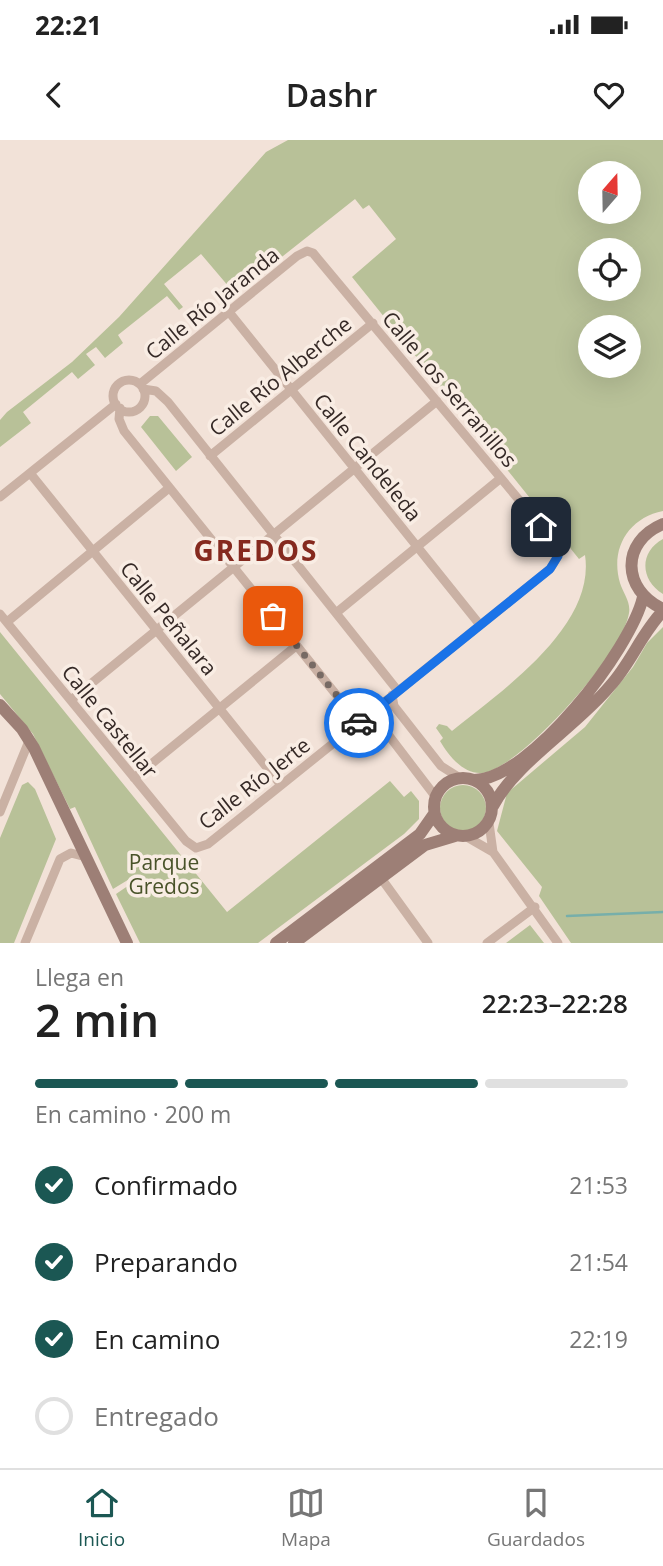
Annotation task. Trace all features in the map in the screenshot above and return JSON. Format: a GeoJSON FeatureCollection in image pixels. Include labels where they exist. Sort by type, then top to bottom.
{"type":"FeatureCollection","features":[{"type":"Feature","properties":{"kind":"main road"},"geometry":{"type":"LineString","coordinates":[[294,943],[425,845],[481,831],[489,823],[493,806],[502,789],[584,715],[613,683],[644,632],[663,610],[643,597],[633,578],[631,564],[635,548],[650,530],[663,524]]}},
{"type":"Feature","properties":{"kind":"main road"},"geometry":{"type":"LineString","coordinates":[[461,837],[442,829],[434,814],[435,796],[447,782],[460,778],[488,780],[504,772],[575,707],[616,655],[634,625],[643,597]]}},
{"type":"Feature","properties":{"kind":"main road"},"geometry":{"type":"LineString","coordinates":[[0,705],[29,741],[127,943]]}},
{"type":"Feature","properties":{"kind":"main road"},"geometry":{"type":"LineString","coordinates":[[474,780],[485,787],[493,806]]}},
{"type":"Feature","properties":{"kind":"main road"},"geometry":{"type":"LineString","coordinates":[[276,943],[420,834],[434,814]]}},
{"type":"Feature","properties":{"kind":"street","name":"Calle Río Jaranda"},"geometry":{"type":"LineString","coordinates":[[141,386],[307,251]]}},
{"type":"Feature","properties":{"kind":"street","name":"Calle Los Serranillos"},"geometry":{"type":"LineString","coordinates":[[307,251],[320,260],[555,543],[558,556]]}},
{"type":"Feature","properties":{"kind":"street","name":"Calle Candeleda"},"geometry":{"type":"LineString","coordinates":[[229,312],[480,625]]}},
{"type":"Feature","properties":{"kind":"street","name":"Calle Río Alberche"},"geometry":{"type":"LineString","coordinates":[[210,456],[373,323]]}},
{"type":"Feature","properties":{"kind":"street"},"geometry":{"type":"LineString","coordinates":[[359,723],[124,430],[114,393],[119,384],[129,380],[161,395],[336,613],[395,693],[394,706],[441,766],[460,778]]}},
{"type":"Feature","properties":{"kind":"street"},"geometry":{"type":"LineString","coordinates":[[118,406],[131,412],[139,408],[145,400],[141,386]]}},
{"type":"Feature","properties":{"kind":"street"},"geometry":{"type":"LineString","coordinates":[[71,701],[437,401]]}},
{"type":"Feature","properties":{"kind":"street"},"geometry":{"type":"LineString","coordinates":[[0,497],[118,406]]}},
{"type":"Feature","properties":{"kind":"street","name":"Calle Peñalara"},"geometry":{"type":"LineString","coordinates":[[30,473],[281,785]]}},
{"type":"Feature","properties":{"kind":"street"},"geometry":{"type":"LineString","coordinates":[[336,613],[501,478]]}},
{"type":"Feature","properties":{"kind":"street"},"geometry":{"type":"LineString","coordinates":[[7,622],[169,488]]}},
{"type":"Feature","properties":{"kind":"street","name":"Calle Río Jerte"},"geometry":{"type":"LineString","coordinates":[[196,848],[208,844],[550,569],[558,556]]}},
{"type":"Feature","properties":{"kind":"street","name":"Calle Castellar"},"geometry":{"type":"LineString","coordinates":[[0,614],[186,841],[196,848]]}},
{"type":"Feature","properties":{"kind":"street"},"geometry":{"type":"LineString","coordinates":[[134,778],[296,646]]}},
{"type":"Feature","properties":{"kind":"street"},"geometry":{"type":"LineString","coordinates":[[368,715],[377,720],[435,796]]}},
{"type":"Feature","properties":{"kind":"street"},"geometry":{"type":"LineString","coordinates":[[0,812],[29,741]]}},
{"type":"Feature","properties":{"kind":"street"},"geometry":{"type":"LineString","coordinates":[[489,823],[493,852]]}},
{"type":"Feature","properties":{"kind":"street"},"geometry":{"type":"LineString","coordinates":[[461,837],[493,852],[558,943]]}},
{"type":"Feature","properties":{"kind":"street"},"geometry":{"type":"LineString","coordinates":[[25,943],[60,859],[71,853],[86,857]]}},
{"type":"Feature","properties":{"kind":"street"},"geometry":{"type":"LineString","coordinates":[[381,878],[428,943]]}},
{"type":"Feature","properties":{"kind":"street"},"geometry":{"type":"LineString","coordinates":[[487,943],[535,908]]}},
{"type":"Feature","properties":{"kind":"green space"},"geometry":{"type":"Polygon","coordinates":[[[288,140],[663,140],[663,511],[640,520],[631,528],[620,547],[618,570],[629,613],[620,638],[610,654],[543,732],[524,749],[490,771],[482,773],[467,770],[454,760],[440,741],[443,738],[436,728],[439,724],[452,731],[518,677],[560,632],[576,607],[584,582],[585,555],[579,559],[352,277],[396,239],[369,205],[363,209],[355,199],[235,294],[201,254],[164,284],[183,307],[179,310],[167,296],[118,335],[123,343],[105,358],[96,347],[86,354],[95,365],[78,379],[72,372],[23,412],[31,423],[0,447],[0,420],[7,412],[72,362],[119,317],[266,152],[288,140]]]}},
{"type":"Feature","properties":{"kind":"green space"},"geometry":{"type":"Polygon","coordinates":[[[150,416],[158,416],[192,457],[176,471],[141,427],[150,416]]]}},
{"type":"Feature","properties":{"kind":"green space"},"geometry":{"type":"Polygon","coordinates":[[[663,539],[663,594],[650,581],[645,566],[650,551],[663,539]]]}},
{"type":"Feature","properties":{"kind":"green space"},"geometry":{"type":"Polygon","coordinates":[[[663,627],[663,943],[571,943],[539,896],[542,887],[497,831],[507,793],[585,727],[633,667],[647,643],[663,627]]]}},
{"type":"Feature","properties":{"kind":"green space","name":"Parque Gredos"},"geometry":{"type":"Polygon","coordinates":[[[0,632],[227,912],[390,781],[404,797],[411,791],[419,801],[419,819],[404,834],[258,943],[140,943],[116,894],[138,879],[136,875],[113,889],[75,807],[70,809],[33,734],[0,694],[0,632]]]}},
{"type":"Feature","properties":{"kind":"green space"},"geometry":{"type":"Polygon","coordinates":[[[28,782],[35,789],[56,839],[14,943],[0,943],[0,838],[22,785],[28,782]]]}},
{"type":"Feature","properties":{"kind":"green space"},"geometry":{"type":"Polygon","coordinates":[[[463,785],[479,792],[486,808],[479,824],[463,831],[447,824],[440,808],[447,792],[463,785]]]}},
{"type":"Feature","properties":{"kind":"green space"},"geometry":{"type":"Polygon","coordinates":[[[530,925],[544,943],[506,943],[530,925]]]}},
{"type":"Feature","properties":{"kind":"waterway"},"geometry":{"type":"LineString","coordinates":[[567,916],[663,912]]}},
{"type":"Feature","properties":{"kind":"way so far"},"geometry":{"type":"LineString","coordinates":[[273,616],[359,723]]}},
{"type":"Feature","properties":{"kind":"district","name":"GREDOS"},"geometry":{"type":"Point","coordinates":[256,550]}},
{"type":"Feature","properties":{"kind":"route"},"geometry":{"type":"LineString","coordinates":[[359,723],[550,569],[558,556],[555,543],[541,527]]}}]}
